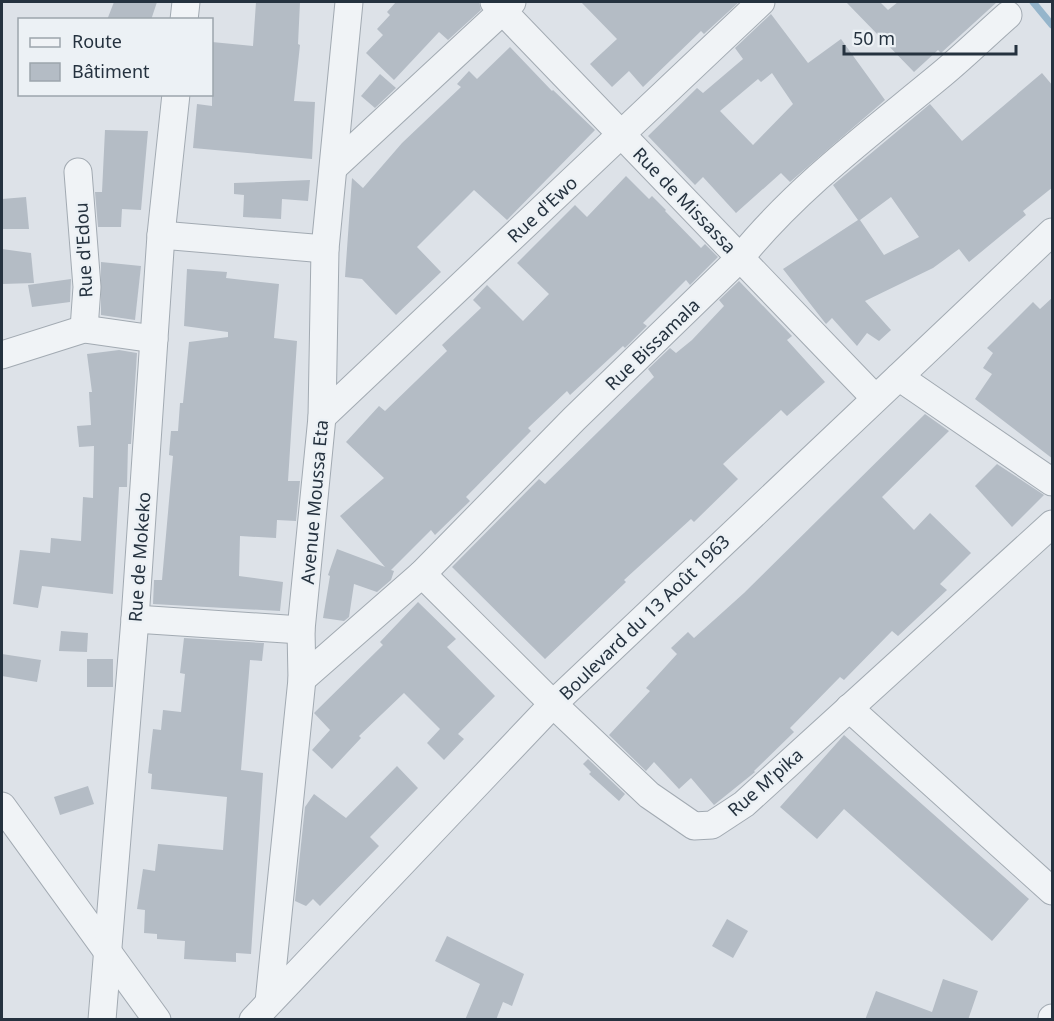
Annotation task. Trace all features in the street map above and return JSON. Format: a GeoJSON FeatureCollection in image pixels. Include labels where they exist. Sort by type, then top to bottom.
{"type":"FeatureCollection","features":[{"type":"Feature","properties":{"kind":"street"},"geometry":{"type":"LineString","coordinates":[[184,18],[186,2]]}},
{"type":"Feature","properties":{"kind":"street","name":"Avenue Moussa Eta"},"geometry":{"type":"LineString","coordinates":[[261,1011],[302,679],[301,630],[322,417],[325,249],[349,2]]}},
{"type":"Feature","properties":{"kind":"street","name":"Rue d'Ewo"},"geometry":{"type":"LineString","coordinates":[[322,417],[761,2]]}},
{"type":"Feature","properties":{"kind":"street"},"geometry":{"type":"LineString","coordinates":[[334,167],[503,4]]}},
{"type":"Feature","properties":{"kind":"street","name":"Rue de Missassa"},"geometry":{"type":"LineString","coordinates":[[503,4],[621,134],[875,398]]}},
{"type":"Feature","properties":{"kind":"street","name":"Rue Bissamala"},"geometry":{"type":"LineString","coordinates":[[302,679],[422,574],[574,419],[835,162],[939,77],[1008,15]]}},
{"type":"Feature","properties":{"kind":"street","name":"Rue de Mokeko"},"geometry":{"type":"LineString","coordinates":[[102,1020],[135,619],[161,235],[176,96]]}},
{"type":"Feature","properties":{"kind":"street","name":"Rue d'Edou"},"geometry":{"type":"LineString","coordinates":[[78,172],[87,287],[84,329]]}},
{"type":"Feature","properties":{"kind":"street","name":"Boulevard du 13 Août 1963"},"geometry":{"type":"LineString","coordinates":[[261,1011],[553,704],[1053,232]]}},
{"type":"Feature","properties":{"kind":"street"},"geometry":{"type":"LineString","coordinates":[[161,235],[325,249]]}},
{"type":"Feature","properties":{"kind":"street"},"geometry":{"type":"LineString","coordinates":[[2,355],[84,329],[154,339]]}},
{"type":"Feature","properties":{"kind":"street"},"geometry":{"type":"LineString","coordinates":[[899,376],[1053,482]]}},
{"type":"Feature","properties":{"kind":"street","name":"Rue M'pika"},"geometry":{"type":"LineString","coordinates":[[422,574],[649,795],[694,826],[712,825],[744,804],[1053,524]]}},
{"type":"Feature","properties":{"kind":"street"},"geometry":{"type":"LineString","coordinates":[[135,619],[301,630]]}},
{"type":"Feature","properties":{"kind":"street"},"geometry":{"type":"LineString","coordinates":[[849,708],[1053,891]]}},
{"type":"Feature","properties":{"kind":"street"},"geometry":{"type":"LineString","coordinates":[[2,806],[157,1020]]}},
{"type":"Feature","properties":{"kind":"building"},"geometry":{"type":"Polygon","coordinates":[[[114,2],[157,2],[152,18],[108,18],[114,2]]]}},
{"type":"Feature","properties":{"kind":"building"},"geometry":{"type":"Polygon","coordinates":[[[256,2],[300,2],[298,44],[300,45],[294,101],[315,102],[312,159],[193,148],[197,104],[212,106],[213,42],[253,46],[256,2]]]}},
{"type":"Feature","properties":{"kind":"building"},"geometry":{"type":"Polygon","coordinates":[[[396,2],[479,2],[481,10],[448,40],[439,32],[394,80],[366,53],[383,35],[377,29],[390,15],[387,12],[396,2]]]}},
{"type":"Feature","properties":{"kind":"building"},"geometry":{"type":"Polygon","coordinates":[[[581,2],[739,2],[704,34],[701,31],[643,87],[629,71],[612,87],[590,64],[617,39],[581,2]]]}},
{"type":"Feature","properties":{"kind":"building"},"geometry":{"type":"Polygon","coordinates":[[[846,2],[880,2],[888,10],[898,2],[997,2],[941,53],[938,50],[914,72],[846,2]]]}},
{"type":"Feature","properties":{"kind":"building"},"geometry":{"type":"Polygon","coordinates":[[[771,14],[808,63],[841,39],[885,100],[790,182],[781,173],[736,213],[703,177],[695,185],[648,136],[697,88],[703,93],[743,59],[735,48],[771,14]],[[772,73],[761,82],[758,79],[720,111],[753,145],[793,104],[772,73]]]}},
{"type":"Feature","properties":{"kind":"building"},"geometry":{"type":"Polygon","coordinates":[[[510,47],[552,91],[595,130],[507,220],[474,190],[417,247],[441,272],[396,315],[362,279],[345,277],[352,178],[363,188],[402,143],[461,87],[457,84],[469,71],[477,79],[510,47]]]}},
{"type":"Feature","properties":{"kind":"building"},"geometry":{"type":"Polygon","coordinates":[[[1042,73],[1053,86],[1053,187],[1023,211],[1026,215],[969,262],[959,249],[933,268],[865,301],[891,330],[879,341],[867,333],[857,346],[832,318],[826,324],[783,269],[858,220],[833,185],[930,104],[962,141],[1042,73]],[[891,197],[860,220],[884,255],[919,237],[891,197]]]}},
{"type":"Feature","properties":{"kind":"building"},"geometry":{"type":"Polygon","coordinates":[[[380,74],[396,88],[375,108],[361,96],[380,74]]]}},
{"type":"Feature","properties":{"kind":"building"},"geometry":{"type":"Polygon","coordinates":[[[105,130],[148,131],[141,210],[122,209],[121,227],[98,227],[95,192],[102,192],[105,130]]]}},
{"type":"Feature","properties":{"kind":"building"},"geometry":{"type":"Polygon","coordinates":[[[626,176],[649,199],[652,196],[701,248],[705,244],[718,257],[690,285],[686,280],[643,323],[647,326],[625,348],[623,346],[570,395],[567,391],[528,428],[531,431],[466,497],[470,501],[435,535],[431,530],[391,570],[394,571],[391,580],[377,592],[354,584],[349,617],[344,621],[323,618],[330,576],[328,575],[337,549],[385,567],[340,516],[384,478],[346,442],[379,406],[385,411],[447,351],[442,345],[481,308],[473,300],[487,285],[523,321],[549,294],[517,263],[575,205],[587,217],[626,176]]]}},
{"type":"Feature","properties":{"kind":"building"},"geometry":{"type":"Polygon","coordinates":[[[310,180],[308,201],[282,199],[281,219],[243,217],[244,195],[234,194],[234,183],[310,180]]]}},
{"type":"Feature","properties":{"kind":"building"},"geometry":{"type":"Polygon","coordinates":[[[26,197],[29,229],[2,229],[2,199],[26,197]]]}},
{"type":"Feature","properties":{"kind":"building"},"geometry":{"type":"Polygon","coordinates":[[[2,249],[31,253],[34,283],[2,284],[2,249]]]}},
{"type":"Feature","properties":{"kind":"building"},"geometry":{"type":"Polygon","coordinates":[[[101,262],[141,266],[135,320],[101,315],[101,262]]]}},
{"type":"Feature","properties":{"kind":"building"},"geometry":{"type":"Polygon","coordinates":[[[187,269],[227,272],[226,278],[279,284],[274,338],[297,341],[288,481],[300,481],[296,521],[277,520],[276,538],[240,536],[239,576],[283,582],[280,611],[153,604],[154,580],[162,580],[173,456],[169,455],[171,431],[178,431],[189,342],[228,337],[228,332],[184,326],[187,269]]]}},
{"type":"Feature","properties":{"kind":"building"},"geometry":{"type":"Polygon","coordinates":[[[71,279],[70,302],[32,307],[28,285],[71,279]]]}},
{"type":"Feature","properties":{"kind":"building"},"geometry":{"type":"Polygon","coordinates":[[[739,281],[792,336],[787,340],[825,382],[787,416],[781,410],[723,464],[738,479],[694,522],[691,519],[624,580],[626,582],[545,659],[452,567],[539,479],[545,484],[654,377],[648,369],[670,348],[676,353],[692,340],[724,306],[719,300],[739,281]]]}},
{"type":"Feature","properties":{"kind":"building"},"geometry":{"type":"Polygon","coordinates":[[[1053,297],[1053,459],[975,399],[992,374],[983,368],[993,353],[987,348],[1033,302],[1040,309],[1053,297]]]}},
{"type":"Feature","properties":{"kind":"building"},"geometry":{"type":"Polygon","coordinates":[[[119,350],[137,353],[131,444],[128,444],[127,487],[119,487],[113,594],[42,586],[38,608],[13,604],[20,550],[50,553],[51,538],[81,541],[83,497],[93,498],[94,446],[79,447],[77,426],[91,425],[89,392],[92,392],[87,354],[119,350]]]}},
{"type":"Feature","properties":{"kind":"building"},"geometry":{"type":"Polygon","coordinates":[[[925,414],[949,431],[882,497],[914,530],[930,513],[971,553],[940,584],[947,590],[898,636],[892,631],[844,680],[840,677],[790,728],[794,732],[755,772],[714,805],[691,778],[679,789],[654,762],[646,771],[609,735],[650,691],[646,688],[677,654],[671,648],[688,632],[694,638],[744,593],[925,414]]]}},
{"type":"Feature","properties":{"kind":"building"},"geometry":{"type":"Polygon","coordinates":[[[997,464],[1044,495],[1012,527],[975,486],[997,464]]]}},
{"type":"Feature","properties":{"kind":"building"},"geometry":{"type":"Polygon","coordinates":[[[418,602],[456,639],[447,647],[495,696],[458,734],[464,739],[444,760],[427,743],[440,729],[404,693],[359,736],[361,738],[332,769],[312,750],[330,730],[314,713],[383,645],[380,642],[418,602]]]}},
{"type":"Feature","properties":{"kind":"building"},"geometry":{"type":"Polygon","coordinates":[[[61,631],[88,633],[87,652],[59,651],[61,631]]]}},
{"type":"Feature","properties":{"kind":"building"},"geometry":{"type":"Polygon","coordinates":[[[184,638],[264,643],[262,661],[250,660],[241,770],[263,773],[251,954],[236,953],[236,962],[184,959],[185,941],[157,939],[157,934],[144,933],[145,910],[137,909],[143,869],[155,871],[158,844],[223,850],[227,797],[151,789],[152,774],[148,773],[153,729],[161,730],[163,710],[181,712],[185,674],[180,673],[184,638]]]}},
{"type":"Feature","properties":{"kind":"building"},"geometry":{"type":"Polygon","coordinates":[[[2,654],[41,660],[37,682],[2,676],[2,654]]]}},
{"type":"Feature","properties":{"kind":"building"},"geometry":{"type":"Polygon","coordinates":[[[87,659],[113,659],[113,687],[87,687],[87,659]]]}},
{"type":"Feature","properties":{"kind":"building"},"geometry":{"type":"Polygon","coordinates":[[[844,735],[1029,899],[992,941],[844,809],[817,839],[780,807],[844,735]]]}},
{"type":"Feature","properties":{"kind":"building"},"geometry":{"type":"Polygon","coordinates":[[[588,759],[625,794],[619,801],[589,774],[591,772],[583,764],[588,759]]]}},
{"type":"Feature","properties":{"kind":"building"},"geometry":{"type":"Polygon","coordinates":[[[397,766],[418,788],[370,837],[379,846],[320,906],[313,899],[306,906],[295,901],[305,807],[314,794],[346,818],[397,766]]]}},
{"type":"Feature","properties":{"kind":"building"},"geometry":{"type":"Polygon","coordinates":[[[88,786],[94,804],[60,815],[54,797],[88,786]]]}},
{"type":"Feature","properties":{"kind":"building"},"geometry":{"type":"Polygon","coordinates":[[[727,919],[748,931],[733,958],[712,946],[727,919]]]}},
{"type":"Feature","properties":{"kind":"building"},"geometry":{"type":"Polygon","coordinates":[[[447,936],[524,974],[512,1006],[503,1002],[496,1020],[465,1020],[480,984],[435,961],[447,936]]]}},
{"type":"Feature","properties":{"kind":"building"},"geometry":{"type":"Polygon","coordinates":[[[943,979],[978,991],[968,1020],[865,1020],[876,991],[932,1012],[943,979]]]}},
{"type":"Feature","properties":{"kind":"waterway"},"geometry":{"type":"LineString","coordinates":[[1033,2],[1052,25]]}}]}
